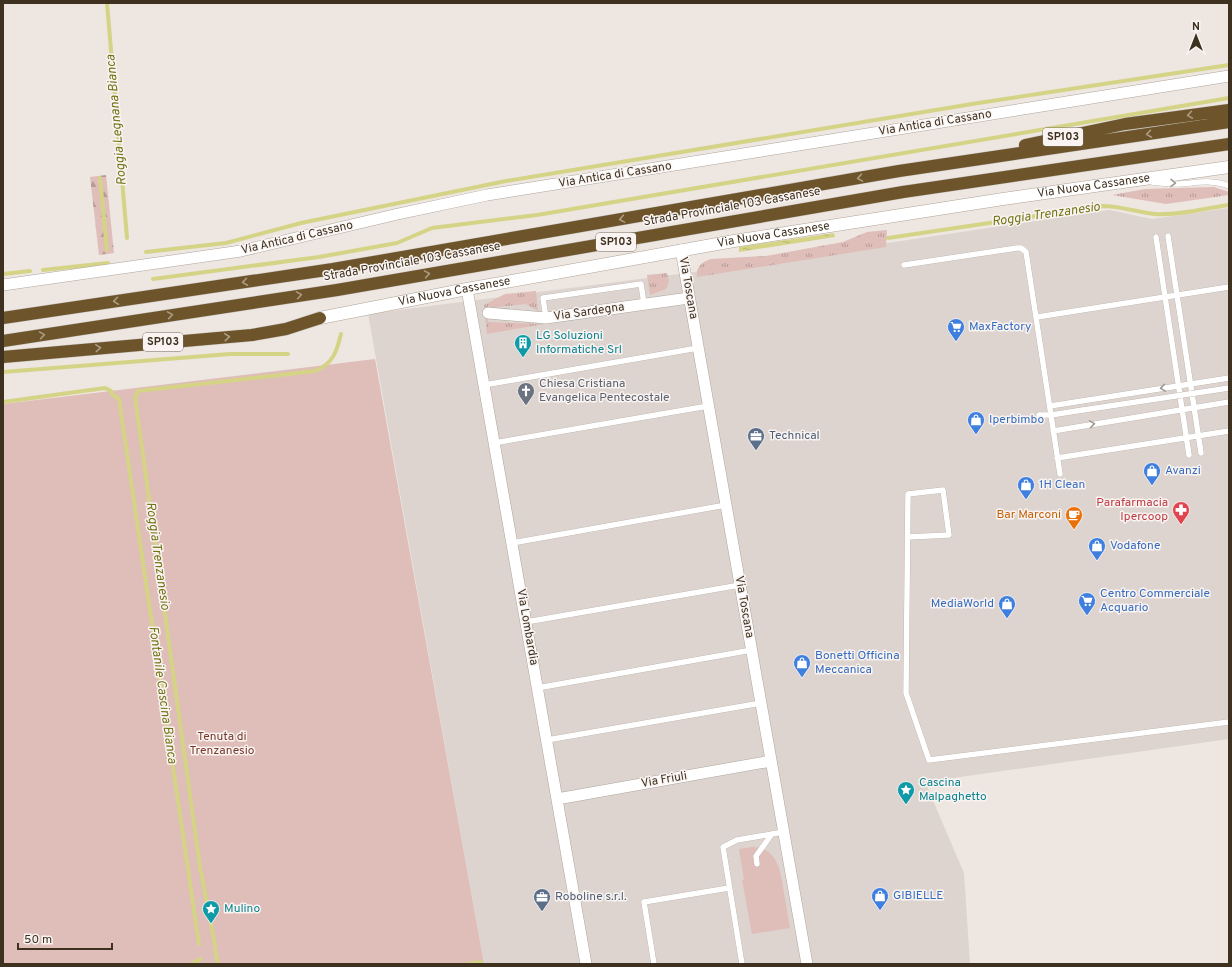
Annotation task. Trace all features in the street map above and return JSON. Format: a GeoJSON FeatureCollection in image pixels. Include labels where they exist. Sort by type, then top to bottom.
{"type":"FeatureCollection","features":[{"type":"Feature","properties":{"kind":"highway","name":"SP103"},"geometry":{"type":"LineString","coordinates":[[899,172],[1125,124],[1229,110]]}},
{"type":"Feature","properties":{"kind":"highway","name":"Strada Provinciale 103 Cassanese"},"geometry":{"type":"LineString","coordinates":[[3,318],[333,269],[899,172],[1229,122]]}},
{"type":"Feature","properties":{"kind":"highway","name":"Strada Provinciale 103 Cassanese"},"geometry":{"type":"LineString","coordinates":[[3,340],[337,290],[903,192],[1229,144]]}},
{"type":"Feature","properties":{"kind":"highway","name":"SP103"},"geometry":{"type":"LineString","coordinates":[[3,356],[252,335],[286,329],[320,318]]}},
{"type":"Feature","properties":{"kind":"street","name":"Via Antica di Cassano"},"geometry":{"type":"LineString","coordinates":[[3,285],[241,251],[398,214],[494,194],[1229,76]]}},
{"type":"Feature","properties":{"kind":"street","name":"Via Nuova Cassanese"},"geometry":{"type":"LineString","coordinates":[[320,318],[467,289],[681,250],[1003,199],[1229,167]]}},
{"type":"Feature","properties":{"kind":"street","name":"Via Toscana"},"geometry":{"type":"LineString","coordinates":[[681,250],[807,964]]}},
{"type":"Feature","properties":{"kind":"street","name":"Via Lombardia"},"geometry":{"type":"LineString","coordinates":[[467,289],[586,964]]}},
{"type":"Feature","properties":{"kind":"street","name":"Via Sardegna"},"geometry":{"type":"LineString","coordinates":[[488,313],[546,318],[689,298]]}},
{"type":"Feature","properties":{"kind":"street","name":"Via Friuli"},"geometry":{"type":"LineString","coordinates":[[557,799],[771,761]]}},
{"type":"Feature","properties":{"kind":"lane"},"geometry":{"type":"LineString","coordinates":[[1134,181],[1175,184],[1209,182],[1229,186]]}},
{"type":"Feature","properties":{"kind":"lane"},"geometry":{"type":"LineString","coordinates":[[1168,236],[1201,453]]}},
{"type":"Feature","properties":{"kind":"lane"},"geometry":{"type":"LineString","coordinates":[[1156,238],[1189,455]]}},
{"type":"Feature","properties":{"kind":"lane"},"geometry":{"type":"LineString","coordinates":[[904,265],[1021,248],[1026,252],[1060,474]]}},
{"type":"Feature","properties":{"kind":"lane"},"geometry":{"type":"LineString","coordinates":[[546,318],[543,298],[641,284],[644,304]]}},
{"type":"Feature","properties":{"kind":"lane"},"geometry":{"type":"LineString","coordinates":[[1037,317],[1229,287]]}},
{"type":"Feature","properties":{"kind":"lane"},"geometry":{"type":"LineString","coordinates":[[484,385],[698,348]]}},
{"type":"Feature","properties":{"kind":"lane"},"geometry":{"type":"LineString","coordinates":[[1050,406],[1229,378]]}},
{"type":"Feature","properties":{"kind":"lane"},"geometry":{"type":"LineString","coordinates":[[1039,415],[1051,415],[1229,388]]}},
{"type":"Feature","properties":{"kind":"lane"},"geometry":{"type":"LineString","coordinates":[[1054,431],[1229,402]]}},
{"type":"Feature","properties":{"kind":"lane"},"geometry":{"type":"LineString","coordinates":[[494,443],[708,406]]}},
{"type":"Feature","properties":{"kind":"lane"},"geometry":{"type":"LineString","coordinates":[[1057,458],[1229,431]]}},
{"type":"Feature","properties":{"kind":"lane"},"geometry":{"type":"LineString","coordinates":[[908,537],[949,535],[943,490],[908,494],[906,693],[929,760],[1229,722]]}},
{"type":"Feature","properties":{"kind":"lane"},"geometry":{"type":"LineString","coordinates":[[512,543],[726,505]]}},
{"type":"Feature","properties":{"kind":"lane"},"geometry":{"type":"LineString","coordinates":[[526,622],[740,585]]}},
{"type":"Feature","properties":{"kind":"lane"},"geometry":{"type":"LineString","coordinates":[[538,688],[752,650]]}},
{"type":"Feature","properties":{"kind":"lane"},"geometry":{"type":"LineString","coordinates":[[547,740],[761,703]]}},
{"type":"Feature","properties":{"kind":"lane"},"geometry":{"type":"LineString","coordinates":[[742,964],[723,847],[737,840],[784,832]]}},
{"type":"Feature","properties":{"kind":"lane"},"geometry":{"type":"LineString","coordinates":[[757,864],[756,856],[772,834]]}},
{"type":"Feature","properties":{"kind":"lane"},"geometry":{"type":"LineString","coordinates":[[654,964],[644,902],[729,888]]}},
{"type":"Feature","properties":{"kind":"shaded area"},"geometry":{"type":"Polygon","coordinates":[[[1229,208],[1229,739],[925,782],[964,873],[970,964],[484,964],[368,314],[694,272],[1109,210],[1152,219],[1229,208]]]}},
{"type":"Feature","properties":{"kind":"green space"},"geometry":{"type":"Polygon","coordinates":[[[106,175],[114,253],[99,255],[90,177],[106,175]]]}},
{"type":"Feature","properties":{"kind":"green space"},"geometry":{"type":"Polygon","coordinates":[[[1214,187],[1229,192],[1229,195],[1166,204],[1112,195],[1145,189],[1214,187]]]}},
{"type":"Feature","properties":{"kind":"green space"},"geometry":{"type":"Polygon","coordinates":[[[887,230],[886,247],[697,277],[700,265],[711,259],[766,256],[843,242],[867,232],[887,230]]]}},
{"type":"Feature","properties":{"kind":"green space"},"geometry":{"type":"Polygon","coordinates":[[[667,273],[669,282],[666,289],[650,295],[647,275],[667,273]]]}},
{"type":"Feature","properties":{"kind":"green space"},"geometry":{"type":"Polygon","coordinates":[[[536,291],[538,311],[526,304],[488,308],[488,322],[544,324],[487,334],[484,305],[505,294],[536,291]]]}},
{"type":"Feature","properties":{"kind":"green space","name":"Tenuta di Trenzanesio"},"geometry":{"type":"Polygon","coordinates":[[[375,359],[484,964],[3,964],[3,404],[375,359]]]}},
{"type":"Feature","properties":{"kind":"green space"},"geometry":{"type":"Polygon","coordinates":[[[752,847],[761,848],[768,851],[777,862],[790,928],[752,934],[742,880],[744,880],[739,849],[752,847]]]}},
{"type":"Feature","properties":{"kind":"water"},"geometry":{"type":"Polygon","coordinates":[[[834,233],[835,237],[739,252],[739,247],[834,233]]]}},
{"type":"Feature","properties":{"kind":"waterway","name":"Roggia Legnana Bianca"},"geometry":{"type":"LineString","coordinates":[[107,3],[127,238]]}},
{"type":"Feature","properties":{"kind":"waterway"},"geometry":{"type":"LineString","coordinates":[[146,252],[226,243],[301,223],[506,181],[972,104],[1229,65]]}},
{"type":"Feature","properties":{"kind":"waterway"},"geometry":{"type":"LineString","coordinates":[[153,279],[319,257],[397,243],[432,228],[537,215],[1229,98]]}},
{"type":"Feature","properties":{"kind":"waterway","name":"Fontanile Cascina Bianca"},"geometry":{"type":"LineString","coordinates":[[100,178],[107,250]]}},
{"type":"Feature","properties":{"kind":"waterway","name":"Roggia Trenzanesio"},"geometry":{"type":"LineString","coordinates":[[888,238],[1103,206],[1164,214],[1182,213],[1229,205]]}},
{"type":"Feature","properties":{"kind":"waterway"},"geometry":{"type":"LineString","coordinates":[[43,270],[108,263]]}},
{"type":"Feature","properties":{"kind":"waterway"},"geometry":{"type":"LineString","coordinates":[[3,274],[30,271]]}},
{"type":"Feature","properties":{"kind":"waterway","name":"Roggia Trenzanesio"},"geometry":{"type":"LineString","coordinates":[[215,945],[200,867],[135,397],[138,391],[315,371],[330,361],[336,351],[341,334]]}},
{"type":"Feature","properties":{"kind":"waterway"},"geometry":{"type":"LineString","coordinates":[[3,372],[230,354],[288,354]]}},
{"type":"Feature","properties":{"kind":"waterway","name":"Fontanile Cascina Bianca"},"geometry":{"type":"LineString","coordinates":[[3,402],[105,388],[111,391],[112,394],[119,399],[199,944]]}},
{"type":"Feature","properties":{"kind":"waterway","name":"Roggia Trenzanesio"},"geometry":{"type":"LineString","coordinates":[[215,949],[218,964]]}},
{"type":"Feature","properties":{"kind":"waterway","name":"Fontanile Cascina Bianca"},"geometry":{"type":"LineString","coordinates":[[192,964],[200,959]]}},
{"type":"Feature","properties":{"kind":"waterway","name":"Roggia Trenzanesio"},"geometry":{"type":"LineString","coordinates":[[468,964],[481,962]]}},
{"type":"Feature","properties":{"kind":"place","name":"MaxFactory"},"geometry":{"type":"Point","coordinates":[956,342]}},
{"type":"Feature","properties":{"kind":"place","name":"LG Soluzioni Informatiche Srl"},"geometry":{"type":"Point","coordinates":[523,358]}},
{"type":"Feature","properties":{"kind":"place","name":"Chiesa Cristiana Evangelica Pentecostale"},"geometry":{"type":"Point","coordinates":[526,406]}},
{"type":"Feature","properties":{"kind":"place","name":"Iperbimbo"},"geometry":{"type":"Point","coordinates":[976,435]}},
{"type":"Feature","properties":{"kind":"place","name":"Technical"},"geometry":{"type":"Point","coordinates":[756,451]}},
{"type":"Feature","properties":{"kind":"place","name":"Avanzi"},"geometry":{"type":"Point","coordinates":[1152,486]}},
{"type":"Feature","properties":{"kind":"place","name":"1H Clean"},"geometry":{"type":"Point","coordinates":[1026,500]}},
{"type":"Feature","properties":{"kind":"place","name":"Parafarmacia Ipercoop"},"geometry":{"type":"Point","coordinates":[1181,525]}},
{"type":"Feature","properties":{"kind":"place","name":"Bar Marconi"},"geometry":{"type":"Point","coordinates":[1074,530]}},
{"type":"Feature","properties":{"kind":"place","name":"Vodafone"},"geometry":{"type":"Point","coordinates":[1097,561]}},
{"type":"Feature","properties":{"kind":"place","name":"Centro Commerciale Acquario"},"geometry":{"type":"Point","coordinates":[1087,616]}},
{"type":"Feature","properties":{"kind":"place","name":"MediaWorld"},"geometry":{"type":"Point","coordinates":[1007,619]}},
{"type":"Feature","properties":{"kind":"place","name":"Bonetti Officina Meccanica"},"geometry":{"type":"Point","coordinates":[802,678]}},
{"type":"Feature","properties":{"kind":"place","name":"Cascina Malpaghetto"},"geometry":{"type":"Point","coordinates":[906,805]}},
{"type":"Feature","properties":{"kind":"place","name":"GIBIELLE"},"geometry":{"type":"Point","coordinates":[880,911]}},
{"type":"Feature","properties":{"kind":"place","name":"Roboline s.r.l."},"geometry":{"type":"Point","coordinates":[542,912]}},
{"type":"Feature","properties":{"kind":"place","name":"Mulino"},"geometry":{"type":"Point","coordinates":[211,924]}}]}
